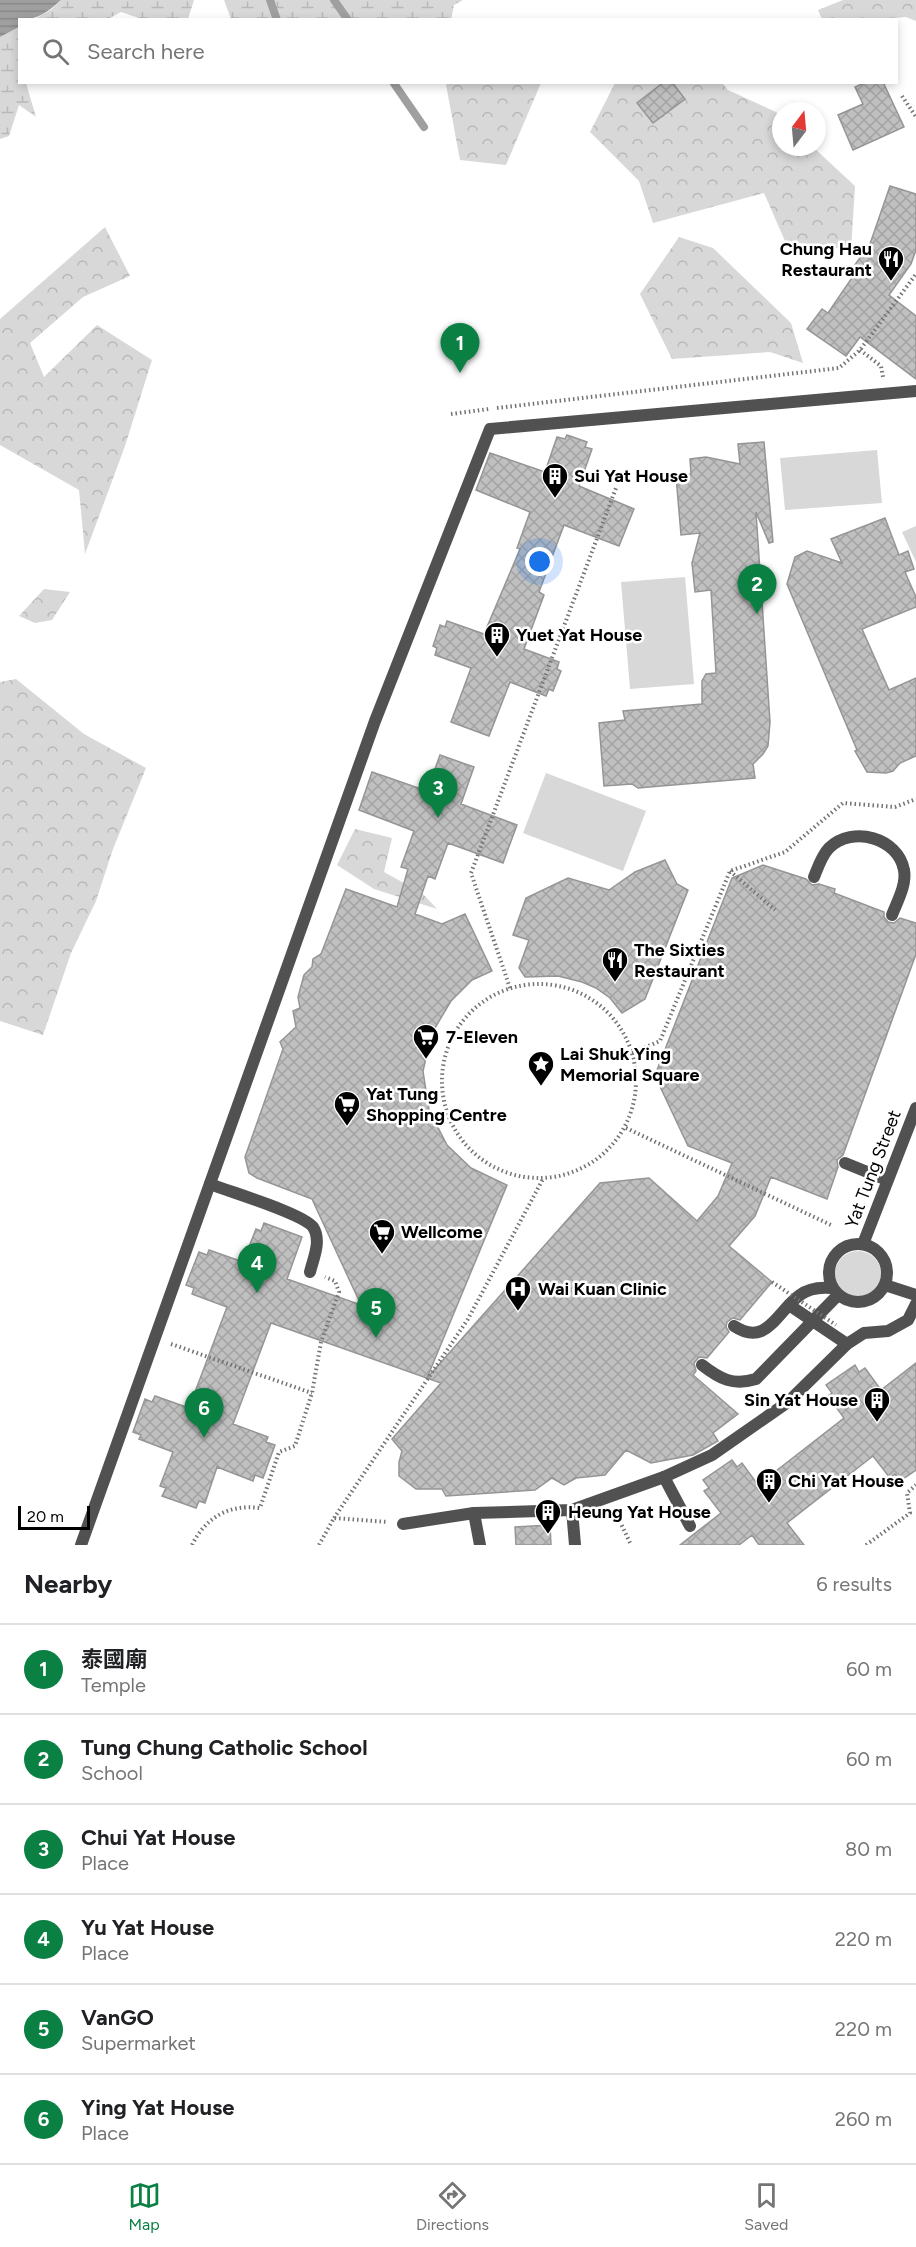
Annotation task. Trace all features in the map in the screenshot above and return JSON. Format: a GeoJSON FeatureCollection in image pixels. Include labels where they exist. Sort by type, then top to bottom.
{"type":"FeatureCollection","features":[{"type":"Feature","properties":{"kind":"street"},"geometry":{"type":"LineString","coordinates":[[81,1545],[375,721],[490,429],[916,391]]}},
{"type":"Feature","properties":{"kind":"street"},"geometry":{"type":"LineString","coordinates":[[814,877],[821,860],[830,847],[836,843],[859,836],[875,838],[889,846],[899,856],[905,871],[903,885],[892,915]]}},
{"type":"Feature","properties":{"kind":"street","name":"Yat Tung Street"},"geometry":{"type":"LineString","coordinates":[[863,1244],[916,1107]]}},
{"type":"Feature","properties":{"kind":"street"},"geometry":{"type":"LineString","coordinates":[[845,1162],[887,1180]]}},
{"type":"Feature","properties":{"kind":"street"},"geometry":{"type":"LineString","coordinates":[[210,1184],[299,1217],[313,1228],[318,1244],[310,1272]]}},
{"type":"Feature","properties":{"kind":"street","name":"Yat Tung Street"},"geometry":{"type":"LineString","coordinates":[[835,1291],[828,1269],[837,1252],[854,1244],[863,1244],[879,1252],[884,1259],[887,1276],[885,1285]]}},
{"type":"Feature","properties":{"kind":"street"},"geometry":{"type":"LineString","coordinates":[[734,1326],[751,1334],[759,1333],[768,1328],[789,1305],[806,1291],[835,1291],[846,1300],[864,1302],[873,1298],[885,1285],[916,1295]]}},
{"type":"Feature","properties":{"kind":"street"},"geometry":{"type":"LineString","coordinates":[[702,1365],[719,1378],[731,1382],[744,1383],[756,1379],[811,1323],[835,1291]]}},
{"type":"Feature","properties":{"kind":"street"},"geometry":{"type":"LineString","coordinates":[[403,1524],[474,1513],[572,1510],[664,1478],[712,1455],[788,1402],[847,1344],[864,1334],[888,1331],[908,1320],[916,1304]]}},
{"type":"Feature","properties":{"kind":"street"},"geometry":{"type":"LineString","coordinates":[[789,1305],[811,1323],[847,1344]]}},
{"type":"Feature","properties":{"kind":"street"},"geometry":{"type":"LineString","coordinates":[[664,1478],[690,1526]]}},
{"type":"Feature","properties":{"kind":"street"},"geometry":{"type":"LineString","coordinates":[[572,1510],[574,1545]]}},
{"type":"Feature","properties":{"kind":"street"},"geometry":{"type":"LineString","coordinates":[[474,1513],[480,1545]]}},
{"type":"Feature","properties":{"kind":"path"},"geometry":{"type":"LineString","coordinates":[[902,96],[916,117]]}},
{"type":"Feature","properties":{"kind":"path"},"geometry":{"type":"LineString","coordinates":[[452,414],[839,368],[860,350],[916,274]]}},
{"type":"Feature","properties":{"kind":"path"},"geometry":{"type":"LineString","coordinates":[[860,350],[881,366]]}},
{"type":"Feature","properties":{"kind":"path"},"geometry":{"type":"LineString","coordinates":[[510,988],[471,873],[616,488]]}},
{"type":"Feature","properties":{"kind":"path"},"geometry":{"type":"LineString","coordinates":[[632,1053],[660,1041],[730,871],[785,852],[843,803],[895,807],[916,799]]}},
{"type":"Feature","properties":{"kind":"path"},"geometry":{"type":"LineString","coordinates":[[730,871],[775,910]]}},
{"type":"Feature","properties":{"kind":"path"},"geometry":{"type":"LineString","coordinates":[[540,983],[571,988],[601,1005],[624,1030],[636,1062],[637,1096],[626,1128],[605,1155],[576,1173],[543,1179],[509,1174],[481,1160],[460,1138],[446,1111],[441,1080],[446,1050],[460,1023],[482,1001],[510,988],[540,983]]}},
{"type":"Feature","properties":{"kind":"path"},"geometry":{"type":"LineString","coordinates":[[636,1078],[674,1073]]}},
{"type":"Feature","properties":{"kind":"path"},"geometry":{"type":"LineString","coordinates":[[626,1128],[831,1225]]}},
{"type":"Feature","properties":{"kind":"path"},"geometry":{"type":"LineString","coordinates":[[319,1545],[334,1518],[468,1319],[543,1179]]}},
{"type":"Feature","properties":{"kind":"path"},"geometry":{"type":"LineString","coordinates":[[192,1545],[198,1533],[216,1516],[238,1507],[260,1508],[279,1452],[295,1446],[312,1393],[321,1342],[339,1292],[336,1281],[310,1272]]}},
{"type":"Feature","properties":{"kind":"path"},"geometry":{"type":"LineString","coordinates":[[772,1282],[836,1325]]}},
{"type":"Feature","properties":{"kind":"path"},"geometry":{"type":"LineString","coordinates":[[155,1338],[312,1393]]}},
{"type":"Feature","properties":{"kind":"path"},"geometry":{"type":"LineString","coordinates":[[866,1545],[910,1513],[907,1493],[916,1485]]}},
{"type":"Feature","properties":{"kind":"path"},"geometry":{"type":"LineString","coordinates":[[334,1518],[403,1524]]}},
{"type":"Feature","properties":{"kind":"green space"},"geometry":{"type":"Polygon","coordinates":[[[61,0],[194,0],[188,18],[139,18],[121,12],[110,18],[36,18],[52,9],[61,0]]]}},
{"type":"Feature","properties":{"kind":"green space"},"geometry":{"type":"Polygon","coordinates":[[[224,0],[463,0],[454,5],[451,18],[231,18],[224,0]]]}},
{"type":"Feature","properties":{"kind":"green space"},"geometry":{"type":"Polygon","coordinates":[[[843,0],[916,0],[916,21],[906,17],[822,18],[818,10],[843,0]]]}},
{"type":"Feature","properties":{"kind":"green space"},"geometry":{"type":"Polygon","coordinates":[[[18,28],[18,84],[26,84],[36,117],[19,105],[9,136],[0,139],[0,37],[18,28]]]}},
{"type":"Feature","properties":{"kind":"green space"},"geometry":{"type":"Polygon","coordinates":[[[541,84],[506,165],[460,160],[446,85],[541,84]]]}},
{"type":"Feature","properties":{"kind":"green space"},"geometry":{"type":"Polygon","coordinates":[[[614,84],[723,84],[728,90],[772,110],[772,156],[823,156],[855,186],[851,250],[785,241],[764,193],[653,223],[639,181],[590,132],[614,84]]]}},
{"type":"Feature","properties":{"kind":"green space"},"geometry":{"type":"Polygon","coordinates":[[[105,227],[130,276],[83,297],[30,343],[44,377],[97,325],[152,360],[125,446],[85,554],[79,490],[0,445],[0,319],[105,227]]]}},
{"type":"Feature","properties":{"kind":"green space"},"geometry":{"type":"Polygon","coordinates":[[[679,237],[713,248],[791,323],[803,363],[770,352],[672,359],[640,294],[679,237]]]}},
{"type":"Feature","properties":{"kind":"green space"},"geometry":{"type":"Polygon","coordinates":[[[877,450],[882,503],[785,510],[780,458],[877,450]]]}},
{"type":"Feature","properties":{"kind":"green space"},"geometry":{"type":"Polygon","coordinates":[[[916,526],[916,562],[902,532],[916,526]]]}},
{"type":"Feature","properties":{"kind":"green space"},"geometry":{"type":"Polygon","coordinates":[[[685,577],[694,684],[630,689],[621,582],[685,577]]]}},
{"type":"Feature","properties":{"kind":"green space"},"geometry":{"type":"Polygon","coordinates":[[[44,589],[70,592],[52,620],[35,623],[19,616],[44,589]]]}},
{"type":"Feature","properties":{"kind":"green space"},"geometry":{"type":"Polygon","coordinates":[[[16,679],[84,734],[146,768],[113,849],[96,901],[71,953],[43,1035],[0,1021],[0,682],[16,679]]]}},
{"type":"Feature","properties":{"kind":"green space"},"geometry":{"type":"Polygon","coordinates":[[[546,773],[646,811],[623,871],[523,833],[546,773]]]}},
{"type":"Feature","properties":{"kind":"green space"},"geometry":{"type":"Polygon","coordinates":[[[355,829],[392,838],[384,872],[422,893],[437,909],[374,889],[337,865],[355,829]]]}},
{"type":"Feature","properties":{"kind":"green space"},"geometry":{"type":"Polygon","coordinates":[[[863,1251],[875,1257],[880,1265],[880,1283],[875,1291],[867,1296],[853,1297],[841,1291],[836,1283],[835,1269],[841,1257],[849,1252],[863,1251]]]}},
{"type":"Feature","properties":{"kind":"shaded area"},"geometry":{"type":"Polygon","coordinates":[[[0,0],[61,0],[34,18],[18,18],[18,28],[0,37],[0,0]]]}},
{"type":"Feature","properties":{"kind":"building"},"geometry":{"type":"Polygon","coordinates":[[[661,84],[674,84],[685,99],[653,123],[637,103],[661,84]]]}},
{"type":"Feature","properties":{"kind":"building"},"geometry":{"type":"Polygon","coordinates":[[[862,84],[884,84],[904,127],[853,150],[838,115],[863,104],[855,87],[862,84]]]}},
{"type":"Feature","properties":{"kind":"building"},"geometry":{"type":"Polygon","coordinates":[[[890,186],[916,194],[916,250],[911,264],[889,295],[916,316],[916,379],[860,337],[846,356],[807,329],[822,309],[828,313],[858,269],[854,266],[870,244],[890,186]]]}},
{"type":"Feature","properties":{"kind":"building"},"geometry":{"type":"Polygon","coordinates":[[[567,435],[587,442],[585,447],[592,449],[579,486],[634,509],[619,546],[564,525],[539,592],[544,595],[524,649],[559,662],[557,669],[561,671],[553,691],[549,689],[546,696],[510,682],[489,736],[451,722],[471,668],[435,655],[437,648],[433,646],[440,625],[445,627],[447,621],[484,634],[520,549],[517,548],[530,512],[476,490],[490,453],[545,472],[557,437],[565,439],[567,435]]]}},
{"type":"Feature","properties":{"kind":"building"},"geometry":{"type":"Polygon","coordinates":[[[764,442],[773,542],[769,543],[756,512],[770,722],[768,746],[753,764],[755,778],[638,788],[632,784],[604,786],[599,723],[625,720],[623,711],[702,704],[702,681],[706,674],[716,673],[711,590],[695,592],[692,563],[700,533],[681,535],[676,476],[691,474],[690,459],[706,457],[740,464],[738,444],[764,442]]]}},
{"type":"Feature","properties":{"kind":"building"},"geometry":{"type":"Polygon","coordinates":[[[885,518],[899,555],[908,551],[914,569],[905,572],[916,597],[916,607],[862,629],[889,690],[916,678],[916,756],[886,773],[867,772],[855,751],[857,750],[787,584],[795,557],[807,551],[842,563],[831,539],[885,518]]]}},
{"type":"Feature","properties":{"kind":"building"},"geometry":{"type":"Polygon","coordinates":[[[440,755],[474,767],[461,804],[517,825],[503,863],[448,843],[435,879],[428,876],[415,914],[442,924],[465,914],[492,971],[472,980],[451,1001],[432,1033],[423,1071],[429,1110],[447,1145],[471,1168],[507,1185],[427,1378],[600,1183],[649,1178],[697,1221],[718,1196],[732,1163],[688,1146],[657,1080],[657,1070],[732,878],[763,865],[806,879],[812,885],[819,884],[835,889],[834,893],[884,912],[884,917],[888,922],[894,923],[900,918],[916,923],[916,954],[843,1155],[837,1160],[838,1167],[827,1199],[771,1177],[755,1216],[729,1246],[772,1282],[740,1320],[733,1318],[727,1322],[726,1327],[729,1332],[707,1358],[699,1357],[694,1363],[696,1371],[693,1375],[738,1414],[713,1433],[718,1441],[693,1455],[651,1463],[626,1450],[605,1475],[576,1478],[564,1485],[552,1478],[535,1490],[446,1496],[442,1489],[416,1489],[399,1476],[402,1451],[392,1439],[441,1383],[271,1323],[233,1424],[268,1437],[266,1442],[275,1445],[263,1478],[255,1475],[253,1481],[217,1467],[205,1503],[199,1501],[196,1508],[162,1496],[166,1488],[160,1486],[173,1452],[139,1439],[141,1435],[133,1432],[145,1399],[152,1402],[155,1396],[189,1408],[227,1307],[192,1294],[194,1288],[186,1285],[199,1252],[207,1255],[209,1250],[243,1262],[256,1229],[261,1231],[264,1223],[302,1237],[287,1279],[361,1305],[312,1199],[249,1173],[245,1157],[283,1049],[280,1042],[296,1027],[293,1011],[300,1008],[298,997],[304,975],[312,967],[313,959],[321,954],[346,889],[397,907],[408,869],[401,867],[414,831],[359,810],[372,772],[427,791],[440,755]]]}},
{"type":"Feature","properties":{"kind":"building"},"geometry":{"type":"Polygon","coordinates":[[[665,860],[677,884],[688,890],[645,999],[622,1013],[610,998],[582,982],[558,976],[525,977],[519,968],[529,940],[513,935],[526,898],[568,878],[609,890],[635,872],[665,860]]]}},
{"type":"Feature","properties":{"kind":"building"},"geometry":{"type":"Polygon","coordinates":[[[916,1363],[916,1470],[900,1481],[895,1474],[890,1478],[873,1456],[787,1523],[804,1545],[759,1545],[752,1535],[739,1545],[680,1545],[721,1513],[704,1491],[709,1488],[703,1480],[732,1460],[737,1467],[742,1463],[758,1485],[844,1418],[828,1396],[832,1393],[826,1385],[855,1365],[859,1372],[865,1368],[881,1390],[916,1363]]]}},
{"type":"Feature","properties":{"kind":"building","name":"Heung Yat House"},"geometry":{"type":"Polygon","coordinates":[[[550,1525],[551,1545],[516,1545],[515,1527],[550,1525]]]}},
{"type":"Feature","properties":{"kind":"waterway"},"geometry":{"type":"LineString","coordinates":[[270,0],[276,18]]}},
{"type":"Feature","properties":{"kind":"waterway"},"geometry":{"type":"LineString","coordinates":[[334,0],[347,18]]}},
{"type":"Feature","properties":{"kind":"waterway"},"geometry":{"type":"LineString","coordinates":[[394,84],[424,127]]}},
{"type":"Feature","properties":{"kind":"place","name":"Chung Hau Restaurant"},"geometry":{"type":"Point","coordinates":[891,282]}},
{"type":"Feature","properties":{"kind":"place","name":"泰國廟"},"geometry":{"type":"Point","coordinates":[460,373]}},
{"type":"Feature","properties":{"kind":"place","name":"Sui Yat House"},"geometry":{"type":"Point","coordinates":[555,499]}},
{"type":"Feature","properties":{"kind":"place","name":"Tung Chung Catholic School"},"geometry":{"type":"Point","coordinates":[757,614]}},
{"type":"Feature","properties":{"kind":"place","name":"Yuet Yat House"},"geometry":{"type":"Point","coordinates":[497,658]}},
{"type":"Feature","properties":{"kind":"place","name":"Chui Yat House"},"geometry":{"type":"Point","coordinates":[438,818]}},
{"type":"Feature","properties":{"kind":"place","name":"The Sixties Restaurant"},"geometry":{"type":"Point","coordinates":[615,983]}},
{"type":"Feature","properties":{"kind":"place","name":"7-Eleven"},"geometry":{"type":"Point","coordinates":[426,1060]}},
{"type":"Feature","properties":{"kind":"place","name":"Lai Shuk Ying Memorial Square"},"geometry":{"type":"Point","coordinates":[541,1087]}},
{"type":"Feature","properties":{"kind":"place","name":"Yat Tung Shopping Centre"},"geometry":{"type":"Point","coordinates":[347,1127]}},
{"type":"Feature","properties":{"kind":"place","name":"Wellcome"},"geometry":{"type":"Point","coordinates":[382,1255]}},
{"type":"Feature","properties":{"kind":"place","name":"Yu Yat House"},"geometry":{"type":"Point","coordinates":[257,1293]}},
{"type":"Feature","properties":{"kind":"place","name":"Wai Kuan Clinic"},"geometry":{"type":"Point","coordinates":[518,1312]}},
{"type":"Feature","properties":{"kind":"place","name":"VanGO"},"geometry":{"type":"Point","coordinates":[376,1338]}},
{"type":"Feature","properties":{"kind":"place","name":"Sin Yat House"},"geometry":{"type":"Point","coordinates":[877,1423]}},
{"type":"Feature","properties":{"kind":"place","name":"Ying Yat House"},"geometry":{"type":"Point","coordinates":[204,1438]}},
{"type":"Feature","properties":{"kind":"place","name":"Chi Yat House"},"geometry":{"type":"Point","coordinates":[769,1504]}},
{"type":"Feature","properties":{"kind":"place","name":"Heung Yat House"},"geometry":{"type":"Point","coordinates":[548,1535]}}]}
